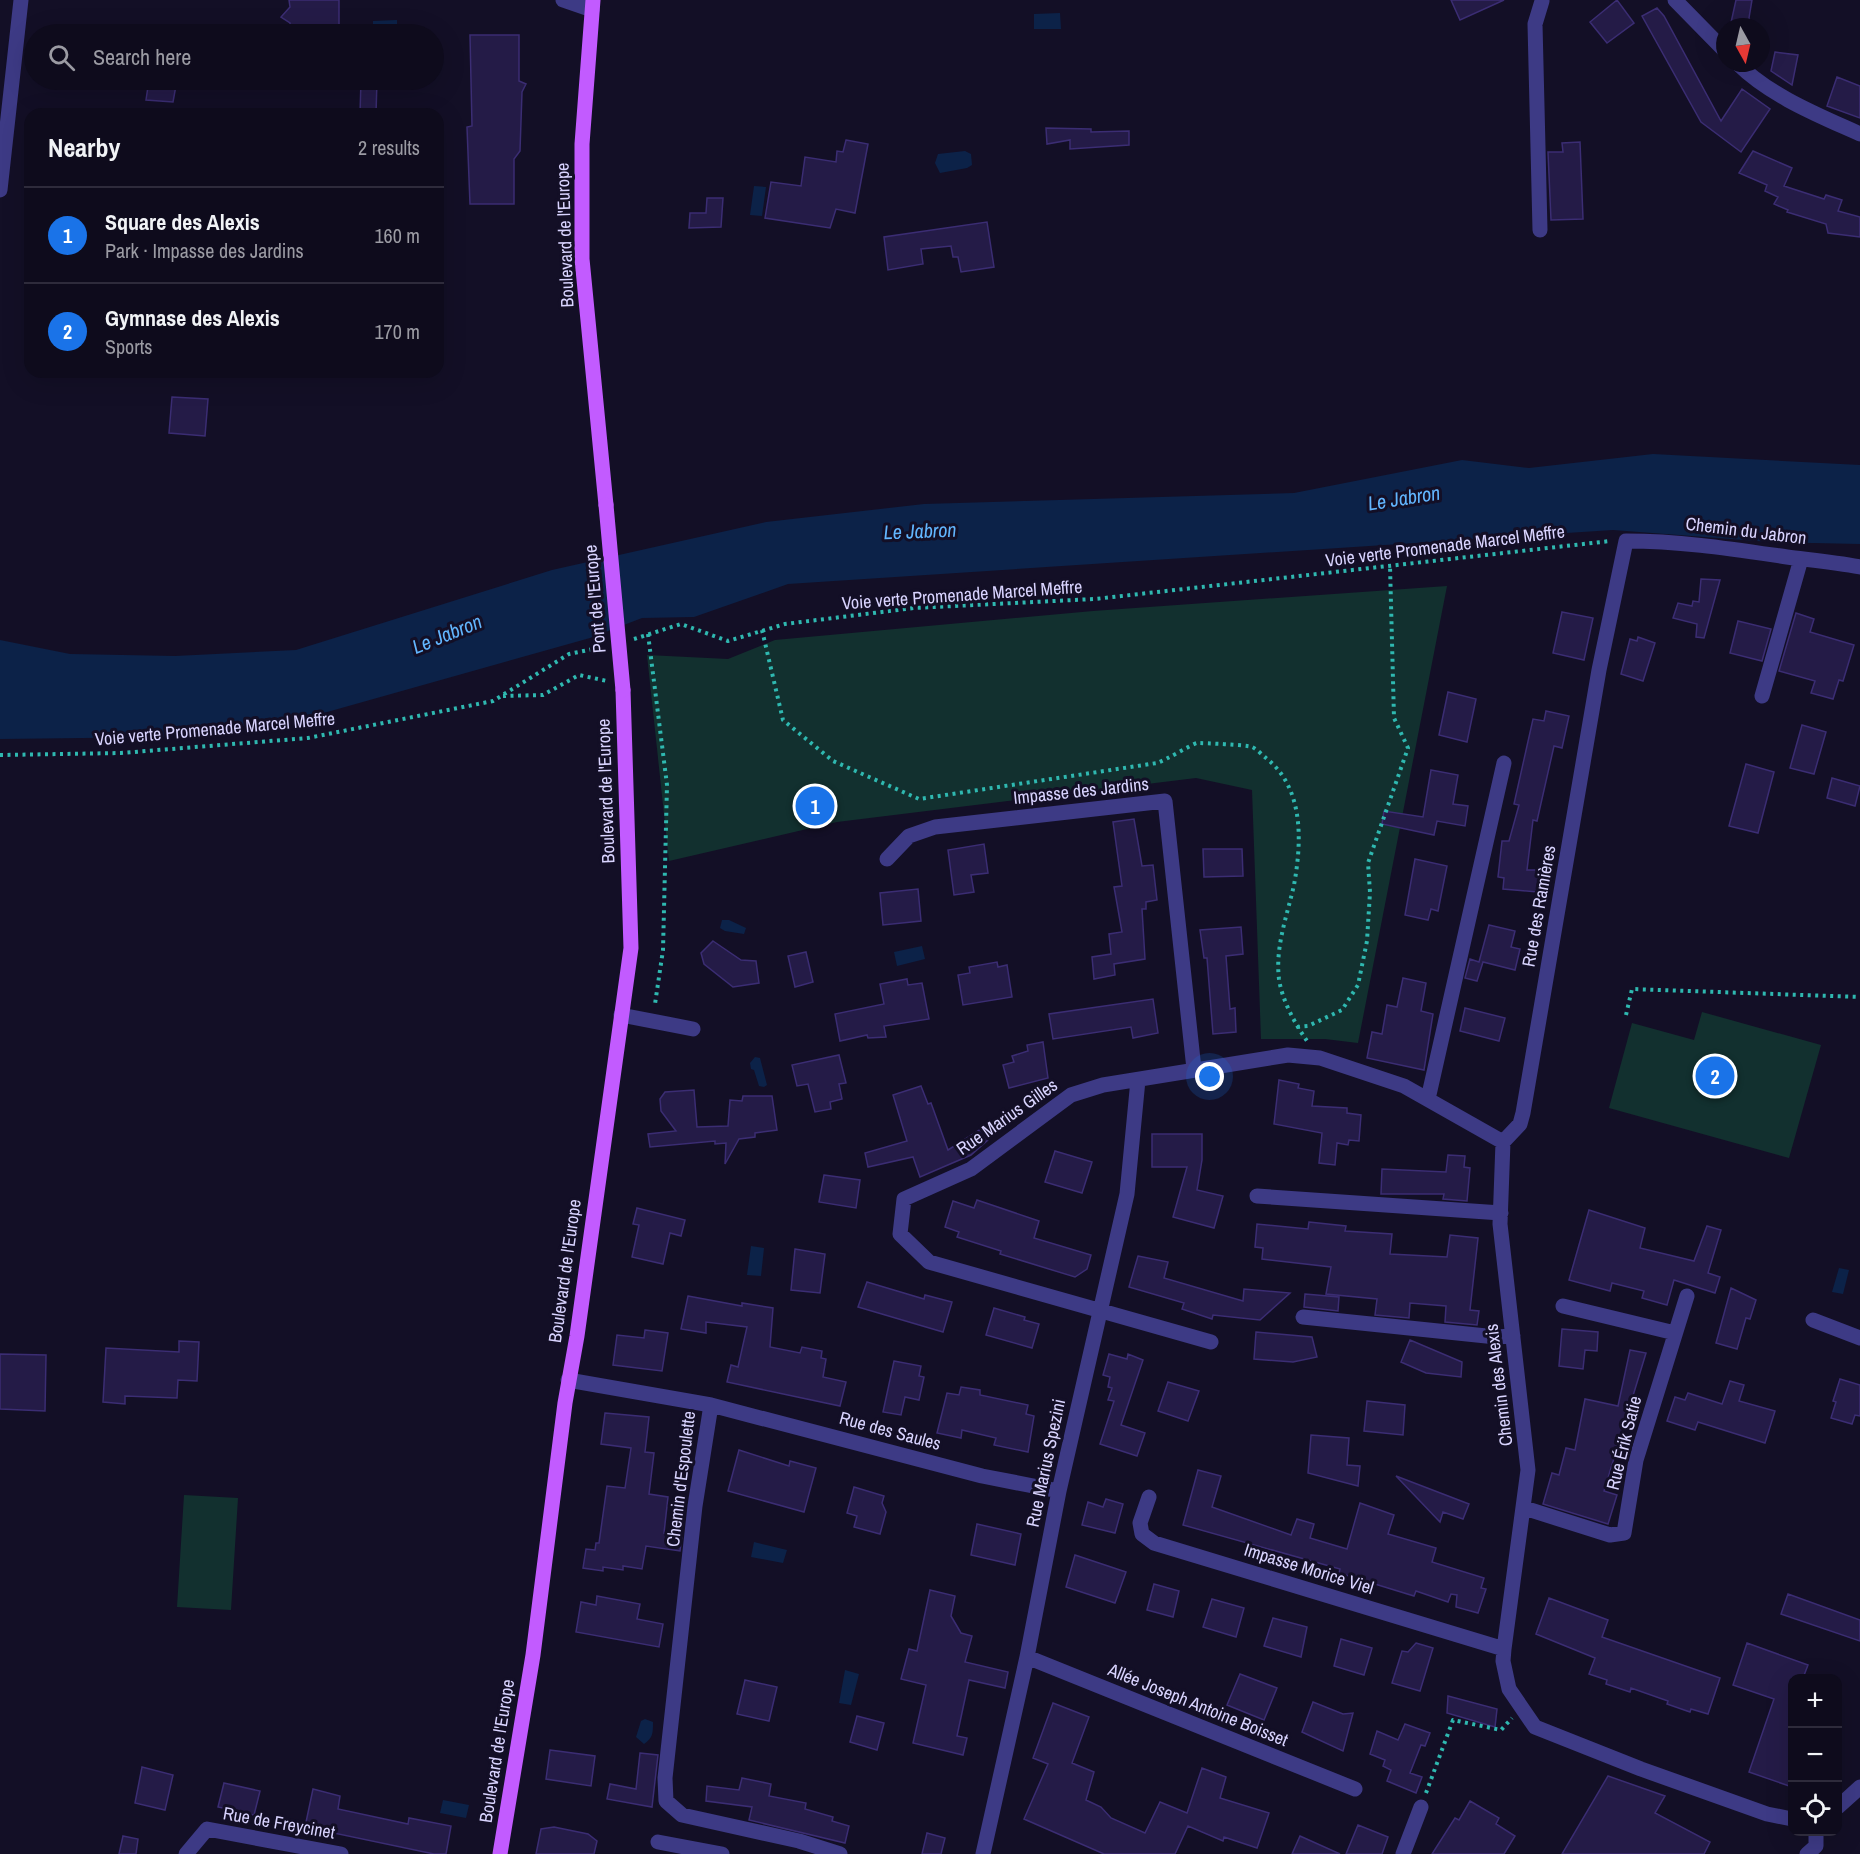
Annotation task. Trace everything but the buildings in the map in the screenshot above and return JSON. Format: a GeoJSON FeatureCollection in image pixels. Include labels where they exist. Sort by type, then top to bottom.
{"type":"FeatureCollection","features":[{"type":"Feature","properties":{"kind":"main road","name":"Boulevard de l'Europe"},"geometry":{"type":"LineString","coordinates":[[592,5],[582,144],[582,259],[606,505]]}},
{"type":"Feature","properties":{"kind":"main road","name":"Pont de l'Europe"},"geometry":{"type":"LineString","coordinates":[[606,505],[622,687]]}},
{"type":"Feature","properties":{"kind":"main road","name":"Boulevard de l'Europe"},"geometry":{"type":"LineString","coordinates":[[500,1854],[532,1655],[568,1380],[631,948],[622,687]]}},
{"type":"Feature","properties":{"kind":"street"},"geometry":{"type":"LineString","coordinates":[[0,190],[5,96],[24,21],[21,0]]}},
{"type":"Feature","properties":{"kind":"street"},"geometry":{"type":"LineString","coordinates":[[563,0],[592,5]]}},
{"type":"Feature","properties":{"kind":"street"},"geometry":{"type":"LineString","coordinates":[[1675,0],[1716,42]]}},
{"type":"Feature","properties":{"kind":"street"},"geometry":{"type":"LineString","coordinates":[[1540,230],[1535,24],[1542,1]]}},
{"type":"Feature","properties":{"kind":"street"},"geometry":{"type":"LineString","coordinates":[[1746,72],[1808,111],[1860,134]]}},
{"type":"Feature","properties":{"kind":"street","name":"Chemin du Jabron"},"geometry":{"type":"LineString","coordinates":[[1626,541],[1682,542],[1824,560],[1860,567]]}},
{"type":"Feature","properties":{"kind":"street","name":"Rue des Ramières"},"geometry":{"type":"LineString","coordinates":[[1503,1142],[1520,1124],[1523,1113],[1599,670],[1626,541]]}},
{"type":"Feature","properties":{"kind":"street"},"geometry":{"type":"LineString","coordinates":[[1762,696],[1802,559]]}},
{"type":"Feature","properties":{"kind":"street"},"geometry":{"type":"LineString","coordinates":[[1428,1099],[1504,763]]}},
{"type":"Feature","properties":{"kind":"street","name":"Impasse des Jardins"},"geometry":{"type":"LineString","coordinates":[[887,858],[909,836],[935,827],[1166,801],[1194,1069]]}},
{"type":"Feature","properties":{"kind":"street"},"geometry":{"type":"LineString","coordinates":[[621,1015],[693,1029]]}},
{"type":"Feature","properties":{"kind":"street"},"geometry":{"type":"LineString","coordinates":[[1138,1080],[1288,1055],[1320,1058],[1404,1086],[1503,1142]]}},
{"type":"Feature","properties":{"kind":"street","name":"Rue Marius Gilles"},"geometry":{"type":"LineString","coordinates":[[1100,1309],[929,1262],[900,1234],[904,1199],[971,1169],[1071,1095],[1103,1085],[1138,1080]]}},
{"type":"Feature","properties":{"kind":"street","name":"Rue Marius Spezini"},"geometry":{"type":"LineString","coordinates":[[983,1854],[1027,1657],[1059,1491],[1127,1194],[1138,1080]]}},
{"type":"Feature","properties":{"kind":"street","name":"Chemin des Alexis"},"geometry":{"type":"LineString","coordinates":[[1503,1142],[1501,1213],[1528,1470],[1504,1648],[1507,1680],[1521,1708],[1535,1727],[1651,1773],[1767,1814],[1788,1818]]}},
{"type":"Feature","properties":{"kind":"street"},"geometry":{"type":"LineString","coordinates":[[1257,1196],[1501,1213]]}},
{"type":"Feature","properties":{"kind":"street","name":"Rue Érik Satie"},"geometry":{"type":"LineString","coordinates":[[1524,1508],[1610,1535],[1624,1533],[1636,1460],[1687,1296]]}},
{"type":"Feature","properties":{"kind":"street"},"geometry":{"type":"LineString","coordinates":[[1563,1306],[1675,1333]]}},
{"type":"Feature","properties":{"kind":"street"},"geometry":{"type":"LineString","coordinates":[[1100,1309],[1211,1342]]}},
{"type":"Feature","properties":{"kind":"street"},"geometry":{"type":"LineString","coordinates":[[1303,1317],[1496,1337],[1513,1336]]}},
{"type":"Feature","properties":{"kind":"street"},"geometry":{"type":"LineString","coordinates":[[1813,1320],[1860,1338]]}},
{"type":"Feature","properties":{"kind":"street","name":"Chemin d'Espoulette"},"geometry":{"type":"LineString","coordinates":[[568,1380],[711,1406],[695,1506],[665,1778],[666,1801],[682,1815],[799,1840],[840,1854]]}},
{"type":"Feature","properties":{"kind":"street","name":"Rue des Saules"},"geometry":{"type":"LineString","coordinates":[[711,1406],[982,1476],[1059,1491]]}},
{"type":"Feature","properties":{"kind":"street","name":"Impasse Morice Viel"},"geometry":{"type":"LineString","coordinates":[[1149,1497],[1140,1523],[1142,1533],[1154,1543],[1504,1648]]}},
{"type":"Feature","properties":{"kind":"street","name":"Allée Joseph Antoine Boisset"},"geometry":{"type":"LineString","coordinates":[[1027,1657],[1355,1788]]}},
{"type":"Feature","properties":{"kind":"street"},"geometry":{"type":"LineString","coordinates":[[1842,1803],[1860,1787]]}},
{"type":"Feature","properties":{"kind":"street"},"geometry":{"type":"LineString","coordinates":[[1403,1854],[1421,1807]]}},
{"type":"Feature","properties":{"kind":"street","name":"Rue de Freycinet"},"geometry":{"type":"LineString","coordinates":[[186,1854],[207,1829],[341,1854]]}},
{"type":"Feature","properties":{"kind":"street"},"geometry":{"type":"LineString","coordinates":[[1808,1854],[1816,1846],[1816,1836]]}},
{"type":"Feature","properties":{"kind":"street"},"geometry":{"type":"LineString","coordinates":[[658,1842],[722,1854]]}},
{"type":"Feature","properties":{"kind":"path","name":"Voie verte Promenade Marcel Meffre"},"geometry":{"type":"LineString","coordinates":[[629,640],[681,624],[728,640],[785,624],[914,608],[1095,599],[1587,542],[1626,541]]}},
{"type":"Feature","properties":{"kind":"path"},"geometry":{"type":"LineString","coordinates":[[1297,1027],[1308,1026],[1342,1010],[1358,986],[1367,941],[1370,892],[1368,863],[1408,748],[1394,718],[1390,566]]}},
{"type":"Feature","properties":{"kind":"path"},"geometry":{"type":"LineString","coordinates":[[648,634],[667,785],[663,950],[653,1020]]}},
{"type":"Feature","properties":{"kind":"path","name":"Voie verte Promenade Marcel Meffre"},"geometry":{"type":"LineString","coordinates":[[0,755],[121,753],[308,738],[493,701],[569,654],[609,646]]}},
{"type":"Feature","properties":{"kind":"path"},"geometry":{"type":"LineString","coordinates":[[502,696],[543,695],[579,675],[622,687]]}},
{"type":"Feature","properties":{"kind":"path"},"geometry":{"type":"LineString","coordinates":[[1626,1015],[1632,988],[1860,997]]}},
{"type":"Feature","properties":{"kind":"path"},"geometry":{"type":"LineString","coordinates":[[1421,1807],[1454,1720],[1501,1730],[1521,1708]]}},
{"type":"Feature","properties":{"kind":"green space"},"geometry":{"type":"Polygon","coordinates":[[[1447,586],[1358,1043],[1325,1039],[1261,1039],[1252,790],[1196,778],[837,822],[669,861],[647,655],[728,659],[775,640],[1093,611],[1447,586]]]}},
{"type":"Feature","properties":{"kind":"green space"},"geometry":{"type":"Polygon","coordinates":[[[1702,1012],[1821,1045],[1789,1158],[1609,1108],[1632,1023],[1694,1040],[1702,1012]]]}},
{"type":"Feature","properties":{"kind":"green space"},"geometry":{"type":"Polygon","coordinates":[[[184,1495],[238,1498],[231,1610],[177,1607],[184,1495]]]}},
{"type":"Feature","properties":{"kind":"water"},"geometry":{"type":"Polygon","coordinates":[[[1060,13],[1061,29],[1034,29],[1034,14],[1060,13]]]}},
{"type":"Feature","properties":{"kind":"water"},"geometry":{"type":"Polygon","coordinates":[[[397,20],[397,24],[373,24],[373,21],[397,20]]]}},
{"type":"Feature","properties":{"kind":"water"},"geometry":{"type":"Polygon","coordinates":[[[965,151],[971,154],[972,165],[940,173],[935,163],[938,154],[965,151]]]}},
{"type":"Feature","properties":{"kind":"water"},"geometry":{"type":"Polygon","coordinates":[[[754,186],[766,187],[762,216],[750,215],[754,186]]]}},
{"type":"Feature","properties":{"kind":"water","name":"Le Jabron"},"geometry":{"type":"Polygon","coordinates":[[[1653,454],[1860,465],[1860,544],[1770,542],[1613,530],[788,584],[694,617],[642,618],[590,638],[313,716],[167,737],[0,739],[0,640],[70,654],[175,656],[296,650],[552,570],[766,522],[924,504],[1294,493],[1462,460],[1529,468],[1653,454]]]}},
{"type":"Feature","properties":{"kind":"water"},"geometry":{"type":"Polygon","coordinates":[[[722,920],[729,920],[746,928],[744,934],[720,928],[722,920]]]}},
{"type":"Feature","properties":{"kind":"water"},"geometry":{"type":"Polygon","coordinates":[[[922,946],[925,959],[897,966],[894,952],[922,946]]]}},
{"type":"Feature","properties":{"kind":"water"},"geometry":{"type":"Polygon","coordinates":[[[755,1057],[760,1058],[767,1085],[764,1087],[759,1086],[754,1070],[751,1069],[750,1063],[755,1057]]]}},
{"type":"Feature","properties":{"kind":"water"},"geometry":{"type":"Polygon","coordinates":[[[751,1246],[764,1248],[761,1276],[747,1275],[751,1246]]]}},
{"type":"Feature","properties":{"kind":"water"},"geometry":{"type":"Polygon","coordinates":[[[1839,1268],[1849,1270],[1843,1294],[1832,1292],[1839,1268]]]}},
{"type":"Feature","properties":{"kind":"water"},"geometry":{"type":"Polygon","coordinates":[[[754,1542],[787,1550],[783,1563],[751,1557],[754,1542]]]}},
{"type":"Feature","properties":{"kind":"water"},"geometry":{"type":"Polygon","coordinates":[[[845,1670],[859,1674],[851,1705],[839,1703],[845,1670]]]}},
{"type":"Feature","properties":{"kind":"water"},"geometry":{"type":"Polygon","coordinates":[[[645,1719],[653,1722],[653,1729],[651,1737],[644,1744],[636,1737],[641,1721],[645,1719]]]}},
{"type":"Feature","properties":{"kind":"water"},"geometry":{"type":"Polygon","coordinates":[[[443,1800],[469,1805],[466,1818],[440,1813],[443,1800]]]}},
{"type":"Feature","properties":{"kind":"place","name":"Square des Alexis"},"geometry":{"type":"Point","coordinates":[815,806]}},
{"type":"Feature","properties":{"kind":"place","name":"Gymnase des Alexis"},"geometry":{"type":"Point","coordinates":[1715,1076]}}]}
